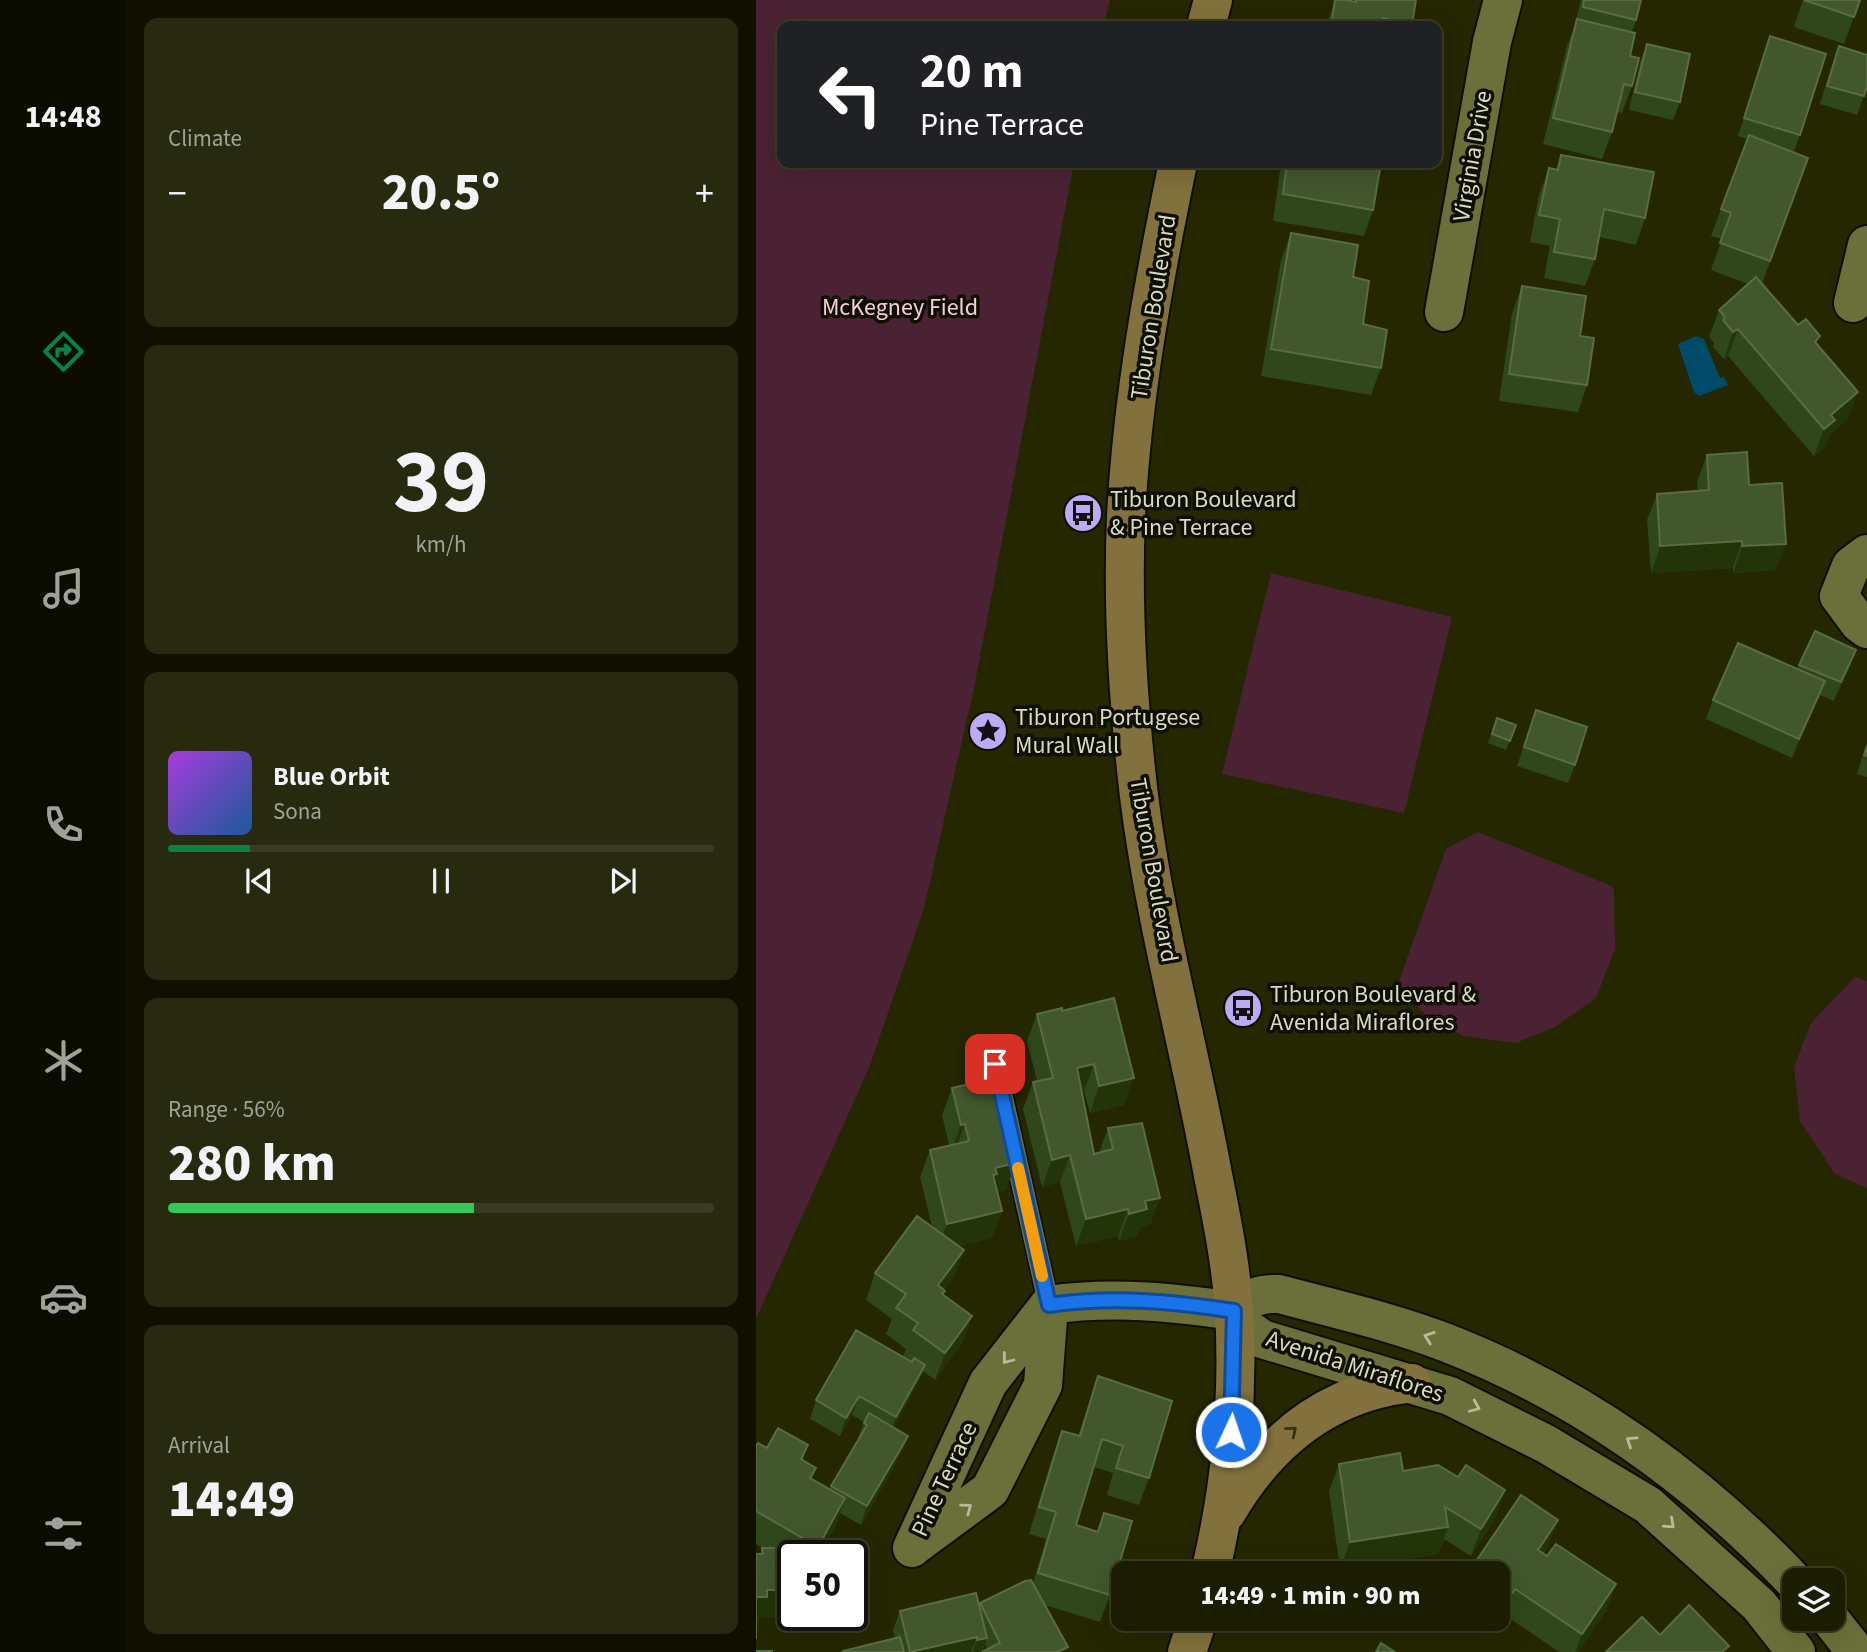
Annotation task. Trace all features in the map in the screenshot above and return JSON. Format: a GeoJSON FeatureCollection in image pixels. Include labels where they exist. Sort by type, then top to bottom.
{"type":"FeatureCollection","features":[{"type":"Feature","properties":{"kind":"main road"},"geometry":{"type":"LineString","coordinates":[[1207,21],[1213,0]]}},
{"type":"Feature","properties":{"kind":"main road","name":"Tiburon Boulevard"},"geometry":{"type":"LineString","coordinates":[[1177,168],[1136,414],[1126,515],[1126,643],[1133,741],[1149,856],[1215,1186],[1234,1311],[1229,1455],[1221,1523],[1213,1561]]}},
{"type":"Feature","properties":{"kind":"main road"},"geometry":{"type":"LineString","coordinates":[[1221,1523],[1244,1483],[1266,1455],[1304,1422],[1346,1398],[1412,1383]]}},
{"type":"Feature","properties":{"kind":"main road"},"geometry":{"type":"LineString","coordinates":[[1186,1652],[1194,1631]]}},
{"type":"Feature","properties":{"kind":"street","name":"Virginia Drive"},"geometry":{"type":"LineString","coordinates":[[1444,312],[1492,41],[1503,0]]}},
{"type":"Feature","properties":{"kind":"street"},"geometry":{"type":"LineString","coordinates":[[1853,303],[1867,245]]}},
{"type":"Feature","properties":{"kind":"street"},"geometry":{"type":"LineString","coordinates":[[1867,554],[1851,566],[1839,596],[1858,624],[1867,629]]}},
{"type":"Feature","properties":{"kind":"street","name":"Avenida Miraflores"},"geometry":{"type":"LineString","coordinates":[[1782,1569],[1741,1526],[1662,1462],[1587,1413],[1513,1372],[1411,1331],[1279,1294],[1263,1293],[1247,1299],[1234,1311],[1245,1326],[1262,1339],[1450,1396],[1516,1427],[1648,1505],[1759,1605],[1796,1652]]}},
{"type":"Feature","properties":{"kind":"street"},"geometry":{"type":"LineString","coordinates":[[1049,1305],[1123,1299],[1170,1301],[1234,1311]]}},
{"type":"Feature","properties":{"kind":"street","name":"Pine Terrace"},"geometry":{"type":"LineString","coordinates":[[1049,1305],[1043,1385],[990,1490],[912,1548],[988,1383],[1049,1305]]}},
{"type":"Feature","properties":{"kind":"street"},"geometry":{"type":"LineString","coordinates":[[1839,1631],[1856,1652]]}},
{"type":"Feature","properties":{"kind":"lane"},"geometry":{"type":"LineString","coordinates":[[995,1064],[1049,1305]]}},
{"type":"Feature","properties":{"kind":"green space","name":"McKegney Field"},"geometry":{"type":"Polygon","coordinates":[[[756,0],[1110,0],[1105,21],[777,21],[777,168],[1073,168],[974,688],[924,908],[869,1068],[756,1319],[756,0]]]}},
{"type":"Feature","properties":{"kind":"green space"},"geometry":{"type":"Polygon","coordinates":[[[1271,573],[1452,617],[1404,813],[1222,774],[1271,573]]]}},
{"type":"Feature","properties":{"kind":"green space"},"geometry":{"type":"Polygon","coordinates":[[[1478,832],[1614,887],[1615,949],[1596,998],[1555,1027],[1516,1043],[1463,1036],[1425,1015],[1398,984],[1446,849],[1478,832]]]}},
{"type":"Feature","properties":{"kind":"green space"},"geometry":{"type":"Polygon","coordinates":[[[1855,977],[1867,981],[1867,1188],[1835,1174],[1800,1121],[1794,1067],[1811,1023],[1855,977]]]}},
{"type":"Feature","properties":{"kind":"water"},"geometry":{"type":"Polygon","coordinates":[[[1696,336],[1704,339],[1720,378],[1724,377],[1728,385],[1699,396],[1694,392],[1678,344],[1696,336]]]}},
{"type":"Feature","properties":{"kind":"building"},"geometry":{"type":"Polygon","coordinates":[[[1335,0],[1416,0],[1412,21],[1383,18],[1383,21],[1332,21],[1335,0]]]}},
{"type":"Feature","properties":{"kind":"building"},"geometry":{"type":"Polygon","coordinates":[[[1584,0],[1641,0],[1636,20],[1583,7],[1584,0]]]}},
{"type":"Feature","properties":{"kind":"building"},"geometry":{"type":"Polygon","coordinates":[[[1804,0],[1860,0],[1854,17],[1804,0]]]}},
{"type":"Feature","properties":{"kind":"building"},"geometry":{"type":"Polygon","coordinates":[[[1577,19],[1635,33],[1630,56],[1639,58],[1632,86],[1624,84],[1612,132],[1553,118],[1577,19]]]}},
{"type":"Feature","properties":{"kind":"building"},"geometry":{"type":"Polygon","coordinates":[[[1770,36],[1826,54],[1800,135],[1744,118],[1770,36]]]}},
{"type":"Feature","properties":{"kind":"building"},"geometry":{"type":"Polygon","coordinates":[[[1647,44],[1690,54],[1680,102],[1635,92],[1647,44]]]}},
{"type":"Feature","properties":{"kind":"building"},"geometry":{"type":"Polygon","coordinates":[[[1839,46],[1867,55],[1867,86],[1864,96],[1827,86],[1839,46]]]}},
{"type":"Feature","properties":{"kind":"building"},"geometry":{"type":"Polygon","coordinates":[[[1749,135],[1808,158],[1770,261],[1720,243],[1731,213],[1721,209],[1749,135]]]}},
{"type":"Feature","properties":{"kind":"building"},"geometry":{"type":"Polygon","coordinates":[[[1561,155],[1654,172],[1645,218],[1604,209],[1595,259],[1554,252],[1560,219],[1539,215],[1549,168],[1558,170],[1561,155]]]}},
{"type":"Feature","properties":{"kind":"building"},"geometry":{"type":"Polygon","coordinates":[[[1286,168],[1380,168],[1373,210],[1283,194],[1286,168]]]}},
{"type":"Feature","properties":{"kind":"building"},"geometry":{"type":"Polygon","coordinates":[[[1291,233],[1358,245],[1353,277],[1369,281],[1363,324],[1387,330],[1381,368],[1271,349],[1291,233]]]}},
{"type":"Feature","properties":{"kind":"building"},"geometry":{"type":"Polygon","coordinates":[[[1756,277],[1798,325],[1806,319],[1820,336],[1815,342],[1858,392],[1831,415],[1835,420],[1824,429],[1738,329],[1733,332],[1723,320],[1725,317],[1719,310],[1756,277]]]}},
{"type":"Feature","properties":{"kind":"building"},"geometry":{"type":"Polygon","coordinates":[[[1522,286],[1586,296],[1580,336],[1594,338],[1587,385],[1509,374],[1522,286]]]}},
{"type":"Feature","properties":{"kind":"building"},"geometry":{"type":"Polygon","coordinates":[[[1747,452],[1749,485],[1782,483],[1786,544],[1742,546],[1742,541],[1660,546],[1657,494],[1709,490],[1707,455],[1747,452]]]}},
{"type":"Feature","properties":{"kind":"building"},"geometry":{"type":"Polygon","coordinates":[[[1815,631],[1856,650],[1841,682],[1799,665],[1815,631]]]}},
{"type":"Feature","properties":{"kind":"building"},"geometry":{"type":"Polygon","coordinates":[[[1738,643],[1825,681],[1799,739],[1713,700],[1738,643]]]}},
{"type":"Feature","properties":{"kind":"building"},"geometry":{"type":"Polygon","coordinates":[[[1536,710],[1587,727],[1575,765],[1524,747],[1536,710]]]}},
{"type":"Feature","properties":{"kind":"building"},"geometry":{"type":"Polygon","coordinates":[[[1497,718],[1516,725],[1510,741],[1492,734],[1497,718]]]}},
{"type":"Feature","properties":{"kind":"building"},"geometry":{"type":"Polygon","coordinates":[[[1114,998],[1134,1078],[1099,1086],[1094,1064],[1077,1068],[1094,1154],[1113,1149],[1108,1128],[1142,1123],[1160,1198],[1145,1201],[1147,1209],[1129,1214],[1128,1209],[1086,1219],[1070,1155],[1052,1160],[1033,1082],[1053,1078],[1037,1014],[1062,1008],[1062,1011],[1114,998]]]}},
{"type":"Feature","properties":{"kind":"building"},"geometry":{"type":"Polygon","coordinates":[[[995,1074],[1016,1163],[995,1168],[997,1174],[993,1175],[1002,1211],[947,1224],[930,1150],[969,1141],[965,1124],[961,1125],[952,1088],[987,1080],[986,1076],[995,1074]]]}},
{"type":"Feature","properties":{"kind":"building"},"geometry":{"type":"Polygon","coordinates":[[[917,1216],[964,1250],[938,1285],[945,1291],[942,1294],[972,1316],[945,1353],[913,1330],[918,1323],[896,1308],[906,1294],[875,1273],[917,1216]]]}},
{"type":"Feature","properties":{"kind":"building"},"geometry":{"type":"Polygon","coordinates":[[[856,1330],[912,1362],[914,1358],[925,1365],[896,1417],[859,1396],[846,1418],[816,1400],[856,1330]]]}},
{"type":"Feature","properties":{"kind":"building"},"geometry":{"type":"Polygon","coordinates":[[[1098,1376],[1172,1401],[1149,1478],[1116,1468],[1123,1446],[1102,1439],[1076,1525],[1098,1532],[1104,1513],[1132,1521],[1120,1561],[1111,1561],[1110,1595],[1038,1573],[1056,1512],[1039,1507],[1062,1431],[1080,1436],[1098,1376]]]}},
{"type":"Feature","properties":{"kind":"building"},"geometry":{"type":"Polygon","coordinates":[[[869,1413],[908,1436],[867,1506],[831,1486],[867,1425],[864,1423],[869,1413]]]}},
{"type":"Feature","properties":{"kind":"building"},"geometry":{"type":"Polygon","coordinates":[[[778,1428],[808,1445],[801,1459],[816,1468],[810,1478],[845,1498],[822,1540],[806,1540],[756,1511],[756,1446],[758,1443],[767,1448],[778,1428]]]}},
{"type":"Feature","properties":{"kind":"building"},"geometry":{"type":"Polygon","coordinates":[[[1400,1453],[1403,1471],[1438,1465],[1458,1477],[1466,1465],[1505,1490],[1481,1529],[1445,1507],[1448,1527],[1350,1542],[1339,1464],[1400,1453]]]}},
{"type":"Feature","properties":{"kind":"building"},"geometry":{"type":"Polygon","coordinates":[[[1521,1495],[1558,1520],[1538,1550],[1547,1556],[1556,1544],[1616,1584],[1582,1634],[1515,1589],[1510,1594],[1510,1561],[1476,1561],[1521,1495]]]}},
{"type":"Feature","properties":{"kind":"building"},"geometry":{"type":"Polygon","coordinates":[[[762,1548],[777,1548],[777,1590],[767,1590],[767,1597],[756,1597],[756,1554],[763,1554],[762,1548]]]}},
{"type":"Feature","properties":{"kind":"building"},"geometry":{"type":"Polygon","coordinates":[[[1031,1580],[1068,1647],[1057,1652],[982,1652],[1000,1643],[980,1603],[1031,1580]]]}},
{"type":"Feature","properties":{"kind":"building"},"geometry":{"type":"Polygon","coordinates":[[[976,1593],[987,1638],[977,1640],[977,1637],[910,1652],[900,1611],[976,1593]]]}},
{"type":"Feature","properties":{"kind":"building"},"geometry":{"type":"Polygon","coordinates":[[[1689,1605],[1729,1646],[1722,1652],[1606,1652],[1642,1617],[1660,1635],[1689,1605]]]}},
{"type":"Feature","properties":{"kind":"building"},"geometry":{"type":"Polygon","coordinates":[[[900,1637],[904,1652],[843,1651],[900,1637]]]}},
{"type":"Feature","properties":{"kind":"building"},"geometry":{"type":"Polygon","coordinates":[[[1381,1643],[1395,1652],[1376,1652],[1381,1643]]]}},
{"type":"Feature","properties":{"kind":"slow traffic"},"geometry":{"type":"LineString","coordinates":[[1018,1168],[1042,1276]]}},
{"type":"Feature","properties":{"kind":"place","name":"Tiburon Boulevard & Pine Terrace"},"geometry":{"type":"Point","coordinates":[1083,513]}},
{"type":"Feature","properties":{"kind":"place","name":"Tiburon Portugese Mural Wall"},"geometry":{"type":"Point","coordinates":[988,731]}},
{"type":"Feature","properties":{"kind":"place","name":"Tiburon Boulevard & Avenida Miraflores"},"geometry":{"type":"Point","coordinates":[1243,1008]}},
{"type":"Feature","properties":{"kind":"route"},"geometry":{"type":"LineString","coordinates":[[995,1064],[1049,1305],[1082,1300],[1123,1299],[1170,1301],[1234,1311],[1231,1432]]}}]}
